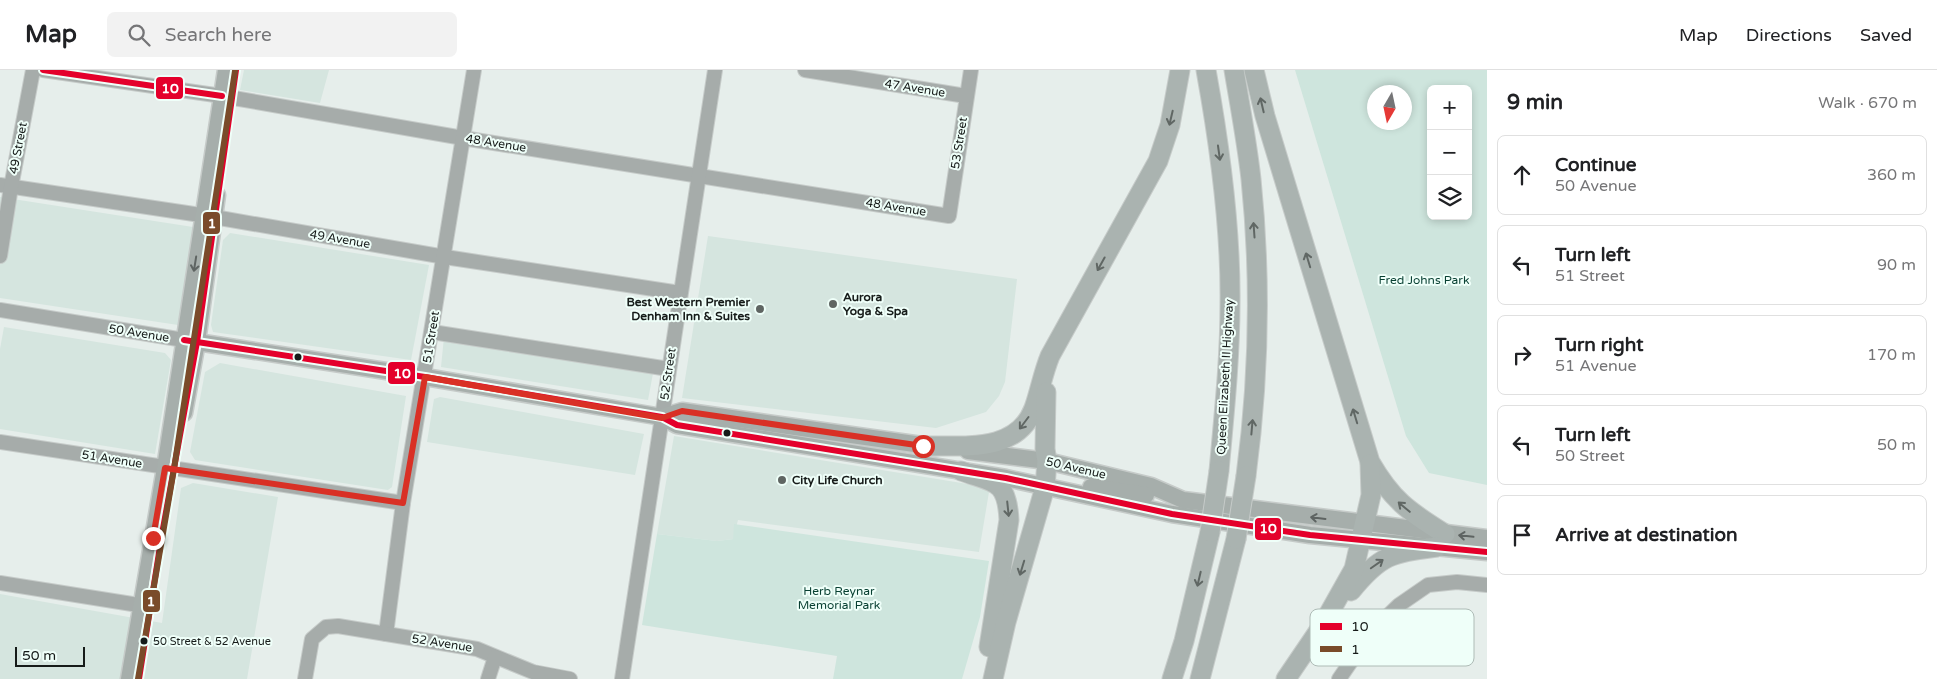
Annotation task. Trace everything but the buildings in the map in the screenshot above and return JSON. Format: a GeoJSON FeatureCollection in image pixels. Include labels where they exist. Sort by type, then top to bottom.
{"type":"FeatureCollection","features":[{"type":"Feature","properties":{"kind":"highway"},"geometry":{"type":"LineString","coordinates":[[923,446],[993,444],[1018,431],[1026,422],[1034,409],[1050,356],[1158,161],[1170,125],[1180,70]]}},
{"type":"Feature","properties":{"kind":"highway","name":"Queen Elizabeth II Highway"},"geometry":{"type":"LineString","coordinates":[[1172,679],[1184,641],[1210,532],[1219,471],[1227,382],[1230,303],[1227,229],[1222,174],[1206,70]]}},
{"type":"Feature","properties":{"kind":"highway"},"geometry":{"type":"LineString","coordinates":[[1200,679],[1236,539],[1246,476],[1255,391],[1257,276],[1251,180],[1234,70]]}},
{"type":"Feature","properties":{"kind":"highway"},"geometry":{"type":"LineString","coordinates":[[1254,70],[1265,116],[1370,462],[1381,481],[1397,501],[1414,514],[1441,540],[1395,554],[1374,565],[1336,609]]}},
{"type":"Feature","properties":{"kind":"highway"},"geometry":{"type":"LineString","coordinates":[[993,679],[1006,622],[1045,487],[1047,461],[1045,408],[1048,382],[1056,351],[1081,300]]}},
{"type":"Feature","properties":{"kind":"highway"},"geometry":{"type":"LineString","coordinates":[[1332,609],[1354,569],[1364,532],[1371,495],[1370,462]]}},
{"type":"Feature","properties":{"kind":"highway"},"geometry":{"type":"LineString","coordinates":[[961,471],[999,485],[1005,494],[1008,505],[1008,520],[984,679]]}},
{"type":"Feature","properties":{"kind":"highway"},"geometry":{"type":"LineString","coordinates":[[1286,679],[1310,644]]}},
{"type":"Feature","properties":{"kind":"main road"},"geometry":{"type":"LineString","coordinates":[[226,70],[227,97]]}},
{"type":"Feature","properties":{"kind":"main road"},"geometry":{"type":"LineString","coordinates":[[129,679],[146,606],[170,468],[227,97],[236,70]]}},
{"type":"Feature","properties":{"kind":"main road","name":"50 Avenue"},"geometry":{"type":"LineString","coordinates":[[190,341],[425,377],[662,418],[677,426],[1006,478],[1172,514],[1277,530],[1353,533],[1361,529],[1364,532]]}},
{"type":"Feature","properties":{"kind":"main road","name":"50 Avenue"},"geometry":{"type":"LineString","coordinates":[[662,418],[682,411],[923,446],[1047,461],[1151,486],[1183,500],[1364,532],[1441,540],[1487,538]]}},
{"type":"Feature","properties":{"kind":"main road"},"geometry":{"type":"LineString","coordinates":[[885,459],[888,440]]}},
{"type":"Feature","properties":{"kind":"main road"},"geometry":{"type":"LineString","coordinates":[[1045,487],[1057,484],[1084,486],[1183,500]]}},
{"type":"Feature","properties":{"kind":"main road","name":"50 Avenue"},"geometry":{"type":"LineString","coordinates":[[1441,540],[1487,552]]}},
{"type":"Feature","properties":{"kind":"main road"},"geometry":{"type":"LineString","coordinates":[[140,679],[146,606]]}},
{"type":"Feature","properties":{"kind":"street","name":"49 Street"},"geometry":{"type":"LineString","coordinates":[[0,256],[5,186],[33,70]]}},
{"type":"Feature","properties":{"kind":"street","name":"48 Avenue"},"geometry":{"type":"LineString","coordinates":[[43,70],[227,97],[463,138],[949,216]]}},
{"type":"Feature","properties":{"kind":"street","name":"51 Street"},"geometry":{"type":"LineString","coordinates":[[386,634],[403,503],[445,257],[474,70]]}},
{"type":"Feature","properties":{"kind":"street","name":"52 Street"},"geometry":{"type":"LineString","coordinates":[[622,679],[716,70]]}},
{"type":"Feature","properties":{"kind":"street","name":"47 Avenue"},"geometry":{"type":"LineString","coordinates":[[805,70],[966,96]]}},
{"type":"Feature","properties":{"kind":"street","name":"53 Street"},"geometry":{"type":"LineString","coordinates":[[949,216],[971,70]]}},
{"type":"Feature","properties":{"kind":"street","name":"49 Avenue"},"geometry":{"type":"LineString","coordinates":[[5,186],[680,294]]}},
{"type":"Feature","properties":{"kind":"street","name":"50 Avenue"},"geometry":{"type":"LineString","coordinates":[[0,310],[190,341]]}},
{"type":"Feature","properties":{"kind":"street"},"geometry":{"type":"LineString","coordinates":[[432,332],[669,370]]}},
{"type":"Feature","properties":{"kind":"street","name":"51 Avenue"},"geometry":{"type":"LineString","coordinates":[[0,442],[403,503]]}},
{"type":"Feature","properties":{"kind":"street"},"geometry":{"type":"LineString","coordinates":[[1396,609],[1428,585],[1457,582],[1487,585]]}},
{"type":"Feature","properties":{"kind":"street"},"geometry":{"type":"LineString","coordinates":[[0,583],[146,606]]}},
{"type":"Feature","properties":{"kind":"street","name":"52 Avenue"},"geometry":{"type":"LineString","coordinates":[[305,679],[312,639],[326,627],[338,626],[478,649],[533,672],[570,679]]}},
{"type":"Feature","properties":{"kind":"street"},"geometry":{"type":"LineString","coordinates":[[488,679],[495,657]]}},
{"type":"Feature","properties":{"kind":"street"},"geometry":{"type":"LineString","coordinates":[[1339,679],[1348,666]]}},
{"type":"Feature","properties":{"kind":"shaded area"},"geometry":{"type":"Polygon","coordinates":[[[244,70],[329,70],[320,103],[240,90],[244,70]]]}},
{"type":"Feature","properties":{"kind":"shaded area"},"geometry":{"type":"Polygon","coordinates":[[[0,197],[193,227],[178,325],[0,298],[0,197]]]}},
{"type":"Feature","properties":{"kind":"shaded area"},"geometry":{"type":"Polygon","coordinates":[[[230,233],[429,265],[411,360],[213,332],[211,325],[223,240],[230,233]]]}},
{"type":"Feature","properties":{"kind":"shaded area"},"geometry":{"type":"Polygon","coordinates":[[[708,236],[1017,279],[1005,382],[999,396],[986,412],[936,428],[682,398],[708,236]]]}},
{"type":"Feature","properties":{"kind":"shaded area"},"geometry":{"type":"Polygon","coordinates":[[[4,327],[165,353],[171,360],[155,454],[0,429],[0,349],[4,327]]]}},
{"type":"Feature","properties":{"kind":"shaded area"},"geometry":{"type":"Polygon","coordinates":[[[444,337],[654,368],[648,400],[441,367],[444,337]]]}},
{"type":"Feature","properties":{"kind":"shaded area"},"geometry":{"type":"Polygon","coordinates":[[[220,363],[406,396],[392,487],[388,490],[195,460],[190,452],[205,372],[220,363]]]}},
{"type":"Feature","properties":{"kind":"shaded area"},"geometry":{"type":"Polygon","coordinates":[[[440,397],[644,434],[635,475],[427,442],[434,399],[440,397]]]}},
{"type":"Feature","properties":{"kind":"shaded area"},"geometry":{"type":"Polygon","coordinates":[[[674,436],[980,486],[989,492],[979,552],[738,520],[733,539],[717,541],[657,534],[674,436]]]}},
{"type":"Feature","properties":{"kind":"shaded area"},"geometry":{"type":"Polygon","coordinates":[[[193,483],[278,497],[247,679],[0,679],[0,594],[162,623],[181,488],[193,483]]]}},
{"type":"Feature","properties":{"kind":"green space","name":"Fred Johns Park"},"geometry":{"type":"Polygon","coordinates":[[[1295,70],[1487,70],[1487,485],[1429,473],[1406,436],[1295,70]]]}},
{"type":"Feature","properties":{"kind":"green space","name":"Herb Reynar Memorial Park"},"geometry":{"type":"Polygon","coordinates":[[[734,524],[989,561],[980,617],[962,679],[833,679],[837,656],[642,625],[657,534],[717,541],[733,539],[734,524]]]}},
{"type":"Feature","properties":{"kind":"transit line","name":"10"},"geometry":{"type":"LineString","coordinates":[[43,70],[222,96]]}},
{"type":"Feature","properties":{"kind":"transit line","name":"10"},"geometry":{"type":"LineString","coordinates":[[139,679],[162,534],[197,342],[236,70]]}},
{"type":"Feature","properties":{"kind":"transit line","name":"1"},"geometry":{"type":"LineString","coordinates":[[138,679],[174,469],[235,71]]}},
{"type":"Feature","properties":{"kind":"transit line","name":"10"},"geometry":{"type":"LineString","coordinates":[[184,340],[425,377],[662,417],[677,425],[1006,478],[1172,514],[1310,535],[1487,552]]}},
{"type":"Feature","properties":{"kind":"place","name":"Aurora Yoga & Spa"},"geometry":{"type":"Point","coordinates":[833,304]}},
{"type":"Feature","properties":{"kind":"place","name":"Best Western Premier Denham Inn & Suites"},"geometry":{"type":"Point","coordinates":[760,309]}},
{"type":"Feature","properties":{"kind":"place","name":"City Life Church"},"geometry":{"type":"Point","coordinates":[782,480]}},
{"type":"Feature","properties":{"kind":"place","name":"50 Street & 52 Avenue"},"geometry":{"type":"Point","coordinates":[144,641]}},
{"type":"Feature","properties":{"kind":"route"},"geometry":{"type":"LineString","coordinates":[[153,538],[165,468],[403,503],[425,377],[662,418],[682,411],[923,446]]}}]}
